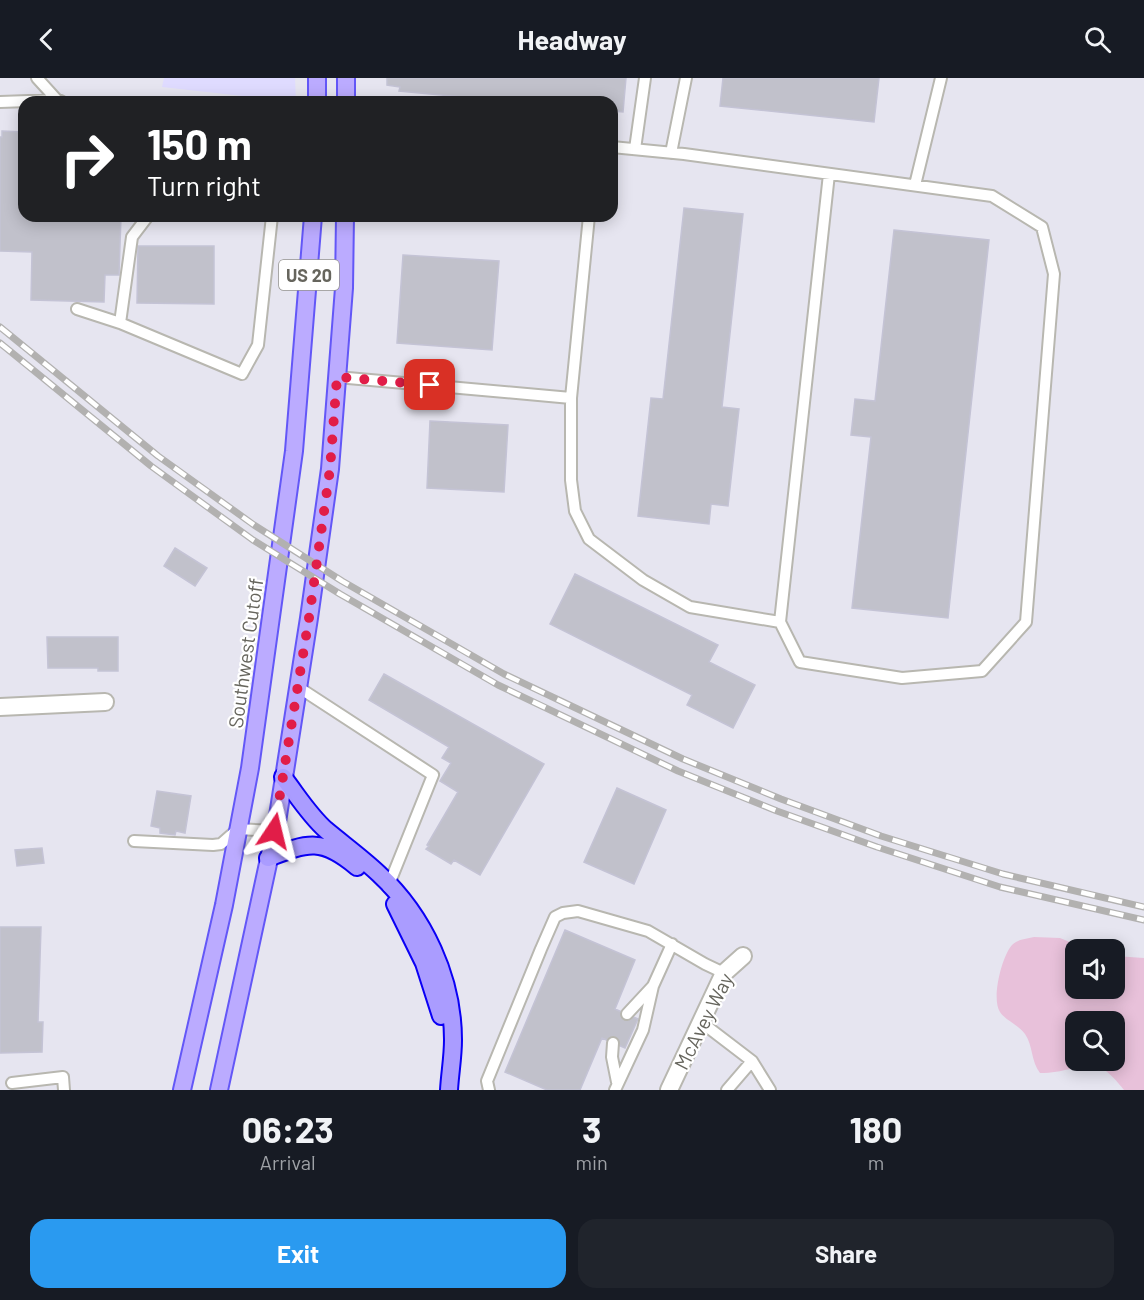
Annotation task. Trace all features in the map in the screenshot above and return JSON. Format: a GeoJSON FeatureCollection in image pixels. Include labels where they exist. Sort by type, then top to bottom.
{"type":"FeatureCollection","features":[{"type":"Feature","properties":{"kind":"highway"},"geometry":{"type":"LineString","coordinates":[[284,777],[317,821],[415,916],[430,942],[448,998],[453,1039],[449,1090]]}},
{"type":"Feature","properties":{"kind":"highway"},"geometry":{"type":"LineString","coordinates":[[268,858],[303,845],[318,844],[348,860],[387,888],[417,946],[440,1014],[445,1060],[438,1090]]}},
{"type":"Feature","properties":{"kind":"main road"},"geometry":{"type":"LineString","coordinates":[[317,78],[317,96]]}},
{"type":"Feature","properties":{"kind":"main road"},"geometry":{"type":"LineString","coordinates":[[346,78],[346,96]]}},
{"type":"Feature","properties":{"kind":"main road","name":"Southwest Cutoff"},"geometry":{"type":"LineString","coordinates":[[182,1090],[250,768],[294,451],[313,222]]}},
{"type":"Feature","properties":{"kind":"main road","name":"US 20"},"geometry":{"type":"LineString","coordinates":[[219,1090],[284,777],[330,469],[344,288],[345,222]]}},
{"type":"Feature","properties":{"kind":"street"},"geometry":{"type":"LineString","coordinates":[[0,707],[105,702]]}},
{"type":"Feature","properties":{"kind":"street","name":"McAvey Way"},"geometry":{"type":"LineString","coordinates":[[669,1090],[724,973],[742,956]]}},
{"type":"Feature","properties":{"kind":"lane"},"geometry":{"type":"LineString","coordinates":[[37,78],[56,96]]}},
{"type":"Feature","properties":{"kind":"lane"},"geometry":{"type":"LineString","coordinates":[[635,149],[645,78]]}},
{"type":"Feature","properties":{"kind":"lane"},"geometry":{"type":"LineString","coordinates":[[672,153],[686,78]]}},
{"type":"Feature","properties":{"kind":"lane"},"geometry":{"type":"LineString","coordinates":[[915,185],[941,78]]}},
{"type":"Feature","properties":{"kind":"lane"},"geometry":{"type":"LineString","coordinates":[[0,102],[18,102]]}},
{"type":"Feature","properties":{"kind":"lane"},"geometry":{"type":"LineString","coordinates":[[618,148],[672,153],[992,196],[1042,226],[1054,274],[1026,622],[982,671],[902,678],[800,662],[780,622],[828,174]]}},
{"type":"Feature","properties":{"kind":"lane"},"geometry":{"type":"LineString","coordinates":[[120,323],[132,237],[143,222]]}},
{"type":"Feature","properties":{"kind":"lane"},"geometry":{"type":"LineString","coordinates":[[77,309],[120,323],[242,374],[258,345],[271,222]]}},
{"type":"Feature","properties":{"kind":"lane"},"geometry":{"type":"LineString","coordinates":[[588,222],[571,398],[571,480],[575,511],[589,539],[643,580],[690,608],[780,622]]}},
{"type":"Feature","properties":{"kind":"lane"},"geometry":{"type":"LineString","coordinates":[[337,377],[571,398]]}},
{"type":"Feature","properties":{"kind":"lane"},"geometry":{"type":"LineString","coordinates":[[298,687],[433,775],[387,888]]}},
{"type":"Feature","properties":{"kind":"lane"},"geometry":{"type":"LineString","coordinates":[[134,841],[213,845],[221,843],[238,829],[274,831]]}},
{"type":"Feature","properties":{"kind":"lane"},"geometry":{"type":"LineString","coordinates":[[489,1090],[487,1081],[508,1028],[555,918],[563,913],[578,911],[648,931],[724,973]]}},
{"type":"Feature","properties":{"kind":"lane"},"geometry":{"type":"LineString","coordinates":[[616,1086],[644,1030],[653,986],[672,944]]}},
{"type":"Feature","properties":{"kind":"lane"},"geometry":{"type":"LineString","coordinates":[[627,1014],[653,986]]}},
{"type":"Feature","properties":{"kind":"lane"},"geometry":{"type":"LineString","coordinates":[[701,1022],[752,1061],[770,1090]]}},
{"type":"Feature","properties":{"kind":"lane"},"geometry":{"type":"LineString","coordinates":[[613,1042],[612,1057],[616,1086]]}},
{"type":"Feature","properties":{"kind":"lane"},"geometry":{"type":"LineString","coordinates":[[727,1090],[752,1061]]}},
{"type":"Feature","properties":{"kind":"lane"},"geometry":{"type":"LineString","coordinates":[[12,1083],[63,1077],[64,1090]]}},
{"type":"Feature","properties":{"kind":"shaded area"},"geometry":{"type":"Polygon","coordinates":[[[164,78],[295,78],[296,96],[242,96],[162,87],[164,78]]]}},
{"type":"Feature","properties":{"kind":"shaded area"},"geometry":{"type":"Polygon","coordinates":[[[1034,937],[1065,940],[1065,999],[1125,999],[1125,957],[1144,958],[1144,1090],[1124,1090],[1106,1071],[1125,1071],[1125,1011],[1065,1011],[1065,1070],[1040,1073],[1035,1064],[1028,1038],[1000,1012],[998,1006],[997,988],[1005,958],[1012,945],[1034,937]]]}},
{"type":"Feature","properties":{"kind":"building"},"geometry":{"type":"Polygon","coordinates":[[[387,78],[626,78],[623,112],[618,112],[618,96],[452,96],[399,91],[400,87],[387,85],[387,78]]]}},
{"type":"Feature","properties":{"kind":"building"},"geometry":{"type":"Polygon","coordinates":[[[723,78],[879,78],[874,122],[720,106],[723,78]]]}},
{"type":"Feature","properties":{"kind":"building"},"geometry":{"type":"Polygon","coordinates":[[[2,131],[18,132],[18,222],[121,222],[119,275],[105,275],[104,302],[31,300],[32,252],[0,251],[0,137],[2,137],[2,131]]]}},
{"type":"Feature","properties":{"kind":"building"},"geometry":{"type":"Polygon","coordinates":[[[684,208],[743,214],[722,407],[739,409],[728,506],[711,504],[709,524],[638,516],[651,398],[663,399],[684,208]]]}},
{"type":"Feature","properties":{"kind":"building"},"geometry":{"type":"Polygon","coordinates":[[[894,230],[989,240],[948,618],[852,608],[871,437],[851,435],[855,399],[875,401],[894,230]]]}},
{"type":"Feature","properties":{"kind":"building"},"geometry":{"type":"Polygon","coordinates":[[[138,246],[214,246],[214,304],[137,303],[138,246]]]}},
{"type":"Feature","properties":{"kind":"building"},"geometry":{"type":"Polygon","coordinates":[[[403,255],[499,261],[492,350],[397,343],[403,255]]]}},
{"type":"Feature","properties":{"kind":"building"},"geometry":{"type":"Polygon","coordinates":[[[430,421],[508,425],[504,492],[427,488],[430,421]]]}},
{"type":"Feature","properties":{"kind":"building"},"geometry":{"type":"Polygon","coordinates":[[[175,548],[207,568],[195,586],[164,566],[175,548]]]}},
{"type":"Feature","properties":{"kind":"building"},"geometry":{"type":"Polygon","coordinates":[[[575,574],[718,645],[709,662],[755,685],[733,728],[687,705],[692,695],[550,624],[575,574]]]}},
{"type":"Feature","properties":{"kind":"building"},"geometry":{"type":"Polygon","coordinates":[[[47,637],[118,637],[118,671],[98,671],[98,668],[48,668],[47,637]]]}},
{"type":"Feature","properties":{"kind":"building"},"geometry":{"type":"Polygon","coordinates":[[[384,674],[544,764],[480,875],[454,860],[451,864],[426,849],[458,792],[440,781],[451,763],[442,758],[449,747],[369,700],[384,674]]]}},
{"type":"Feature","properties":{"kind":"building"},"geometry":{"type":"Polygon","coordinates":[[[617,788],[666,810],[634,884],[584,862],[617,788]]]}},
{"type":"Feature","properties":{"kind":"building"},"geometry":{"type":"Polygon","coordinates":[[[157,791],[191,796],[185,833],[176,831],[175,835],[160,833],[160,828],[151,826],[157,791]]]}},
{"type":"Feature","properties":{"kind":"building"},"geometry":{"type":"Polygon","coordinates":[[[42,848],[44,863],[17,866],[15,850],[42,848]]]}},
{"type":"Feature","properties":{"kind":"building"},"geometry":{"type":"Polygon","coordinates":[[[0,927],[41,927],[38,1022],[43,1022],[42,1052],[0,1053],[0,927]]]}},
{"type":"Feature","properties":{"kind":"building"},"geometry":{"type":"Polygon","coordinates":[[[565,930],[635,960],[615,1009],[638,1019],[625,1048],[602,1038],[580,1090],[547,1090],[505,1072],[565,930]]]}},
{"type":"Feature","properties":{"kind":"railway"},"geometry":{"type":"LineString","coordinates":[[0,327],[158,456],[254,525],[342,581],[504,674],[683,759],[881,836],[1003,874],[1144,907]]}},
{"type":"Feature","properties":{"kind":"railway"},"geometry":{"type":"LineString","coordinates":[[0,343],[151,466],[253,540],[340,594],[498,685],[678,771],[777,811],[877,847],[1000,887],[1144,920]]}},
{"type":"Feature","properties":{"kind":"route"},"geometry":{"type":"LineString","coordinates":[[274,831],[309,618],[330,469],[337,377],[430,385]]}}]}
